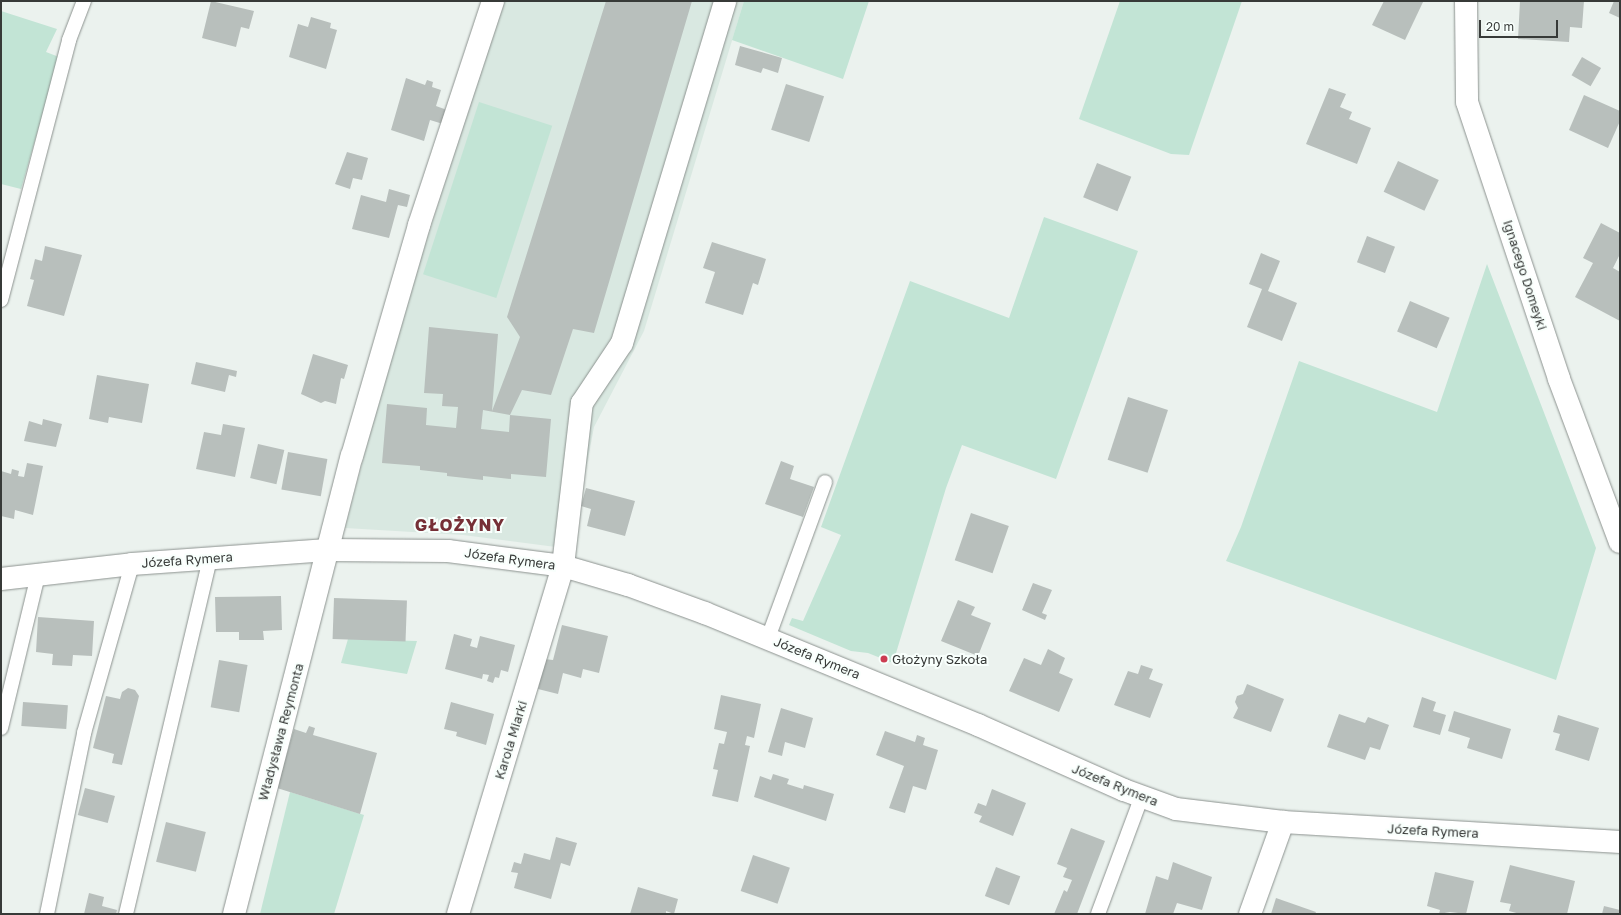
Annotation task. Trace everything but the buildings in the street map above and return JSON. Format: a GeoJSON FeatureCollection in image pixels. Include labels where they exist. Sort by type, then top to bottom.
{"type":"FeatureCollection","features":[{"type":"Feature","properties":{"kind":"street","name":"Władysława Reymonta"},"geometry":{"type":"LineString","coordinates":[[234,914],[352,456],[419,225],[493,1]]}},
{"type":"Feature","properties":{"kind":"street","name":"Karola Miarki"},"geometry":{"type":"LineString","coordinates":[[458,914],[563,566],[582,403],[622,343],[725,1]]}},
{"type":"Feature","properties":{"kind":"street","name":"Ignacego Domeyki"},"geometry":{"type":"LineString","coordinates":[[1466,1],[1467,102],[1559,379],[1620,542]]}},
{"type":"Feature","properties":{"kind":"street","name":"Józefa Rymera"},"geometry":{"type":"LineString","coordinates":[[1,579],[132,564],[328,550],[448,551],[563,566],[656,595],[768,638],[1176,809],[1283,822],[1620,842]]}},
{"type":"Feature","properties":{"kind":"street"},"geometry":{"type":"LineString","coordinates":[[1250,914],[1283,822]]}},
{"type":"Feature","properties":{"kind":"lane"},"geometry":{"type":"LineString","coordinates":[[1,300],[69,40],[84,1]]}},
{"type":"Feature","properties":{"kind":"lane"},"geometry":{"type":"LineString","coordinates":[[768,638],[825,482]]}},
{"type":"Feature","properties":{"kind":"lane"},"geometry":{"type":"LineString","coordinates":[[126,914],[210,558]]}},
{"type":"Feature","properties":{"kind":"lane"},"geometry":{"type":"LineString","coordinates":[[47,914],[84,733],[132,564]]}},
{"type":"Feature","properties":{"kind":"lane"},"geometry":{"type":"LineString","coordinates":[[1,728],[38,575]]}},
{"type":"Feature","properties":{"kind":"lane"},"geometry":{"type":"LineString","coordinates":[[1098,914],[1142,796]]}},
{"type":"Feature","properties":{"kind":"shaded area"},"geometry":{"type":"Polygon","coordinates":[[[503,1],[744,1],[644,331],[594,427],[571,549],[463,535],[345,528],[393,345],[503,1]]]}},
{"type":"Feature","properties":{"kind":"green space"},"geometry":{"type":"Polygon","coordinates":[[[744,1],[869,1],[843,79],[732,40],[744,1]]]}},
{"type":"Feature","properties":{"kind":"green space"},"geometry":{"type":"Polygon","coordinates":[[[1120,1],[1242,1],[1189,155],[1171,154],[1079,119],[1120,1]]]}},
{"type":"Feature","properties":{"kind":"green space"},"geometry":{"type":"Polygon","coordinates":[[[1,11],[57,29],[46,52],[59,57],[21,189],[1,184],[1,11]]]}},
{"type":"Feature","properties":{"kind":"green space"},"geometry":{"type":"Polygon","coordinates":[[[479,102],[552,126],[496,298],[423,274],[479,102]]]}},
{"type":"Feature","properties":{"kind":"green space"},"geometry":{"type":"Polygon","coordinates":[[[1044,217],[1138,251],[1056,479],[962,445],[946,488],[893,663],[868,653],[851,651],[789,625],[792,618],[803,621],[841,535],[821,527],[910,281],[1009,318],[1044,217]]]}},
{"type":"Feature","properties":{"kind":"green space"},"geometry":{"type":"Polygon","coordinates":[[[1487,264],[1596,548],[1556,680],[1226,561],[1241,527],[1299,361],[1437,412],[1487,264]]]}},
{"type":"Feature","properties":{"kind":"green space"},"geometry":{"type":"Polygon","coordinates":[[[348,639],[417,641],[407,674],[341,663],[348,639]]]}},
{"type":"Feature","properties":{"kind":"green space"},"geometry":{"type":"Polygon","coordinates":[[[290,792],[364,815],[334,914],[260,914],[290,792]]]}},
{"type":"Feature","properties":{"kind":"place","name":"Głożyny Szkoła"},"geometry":{"type":"Point","coordinates":[884,659]}},
{"type":"Feature","properties":{"kind":"district","name":"GŁOŻYNY"},"geometry":{"type":"Point","coordinates":[460,525]}}]}
